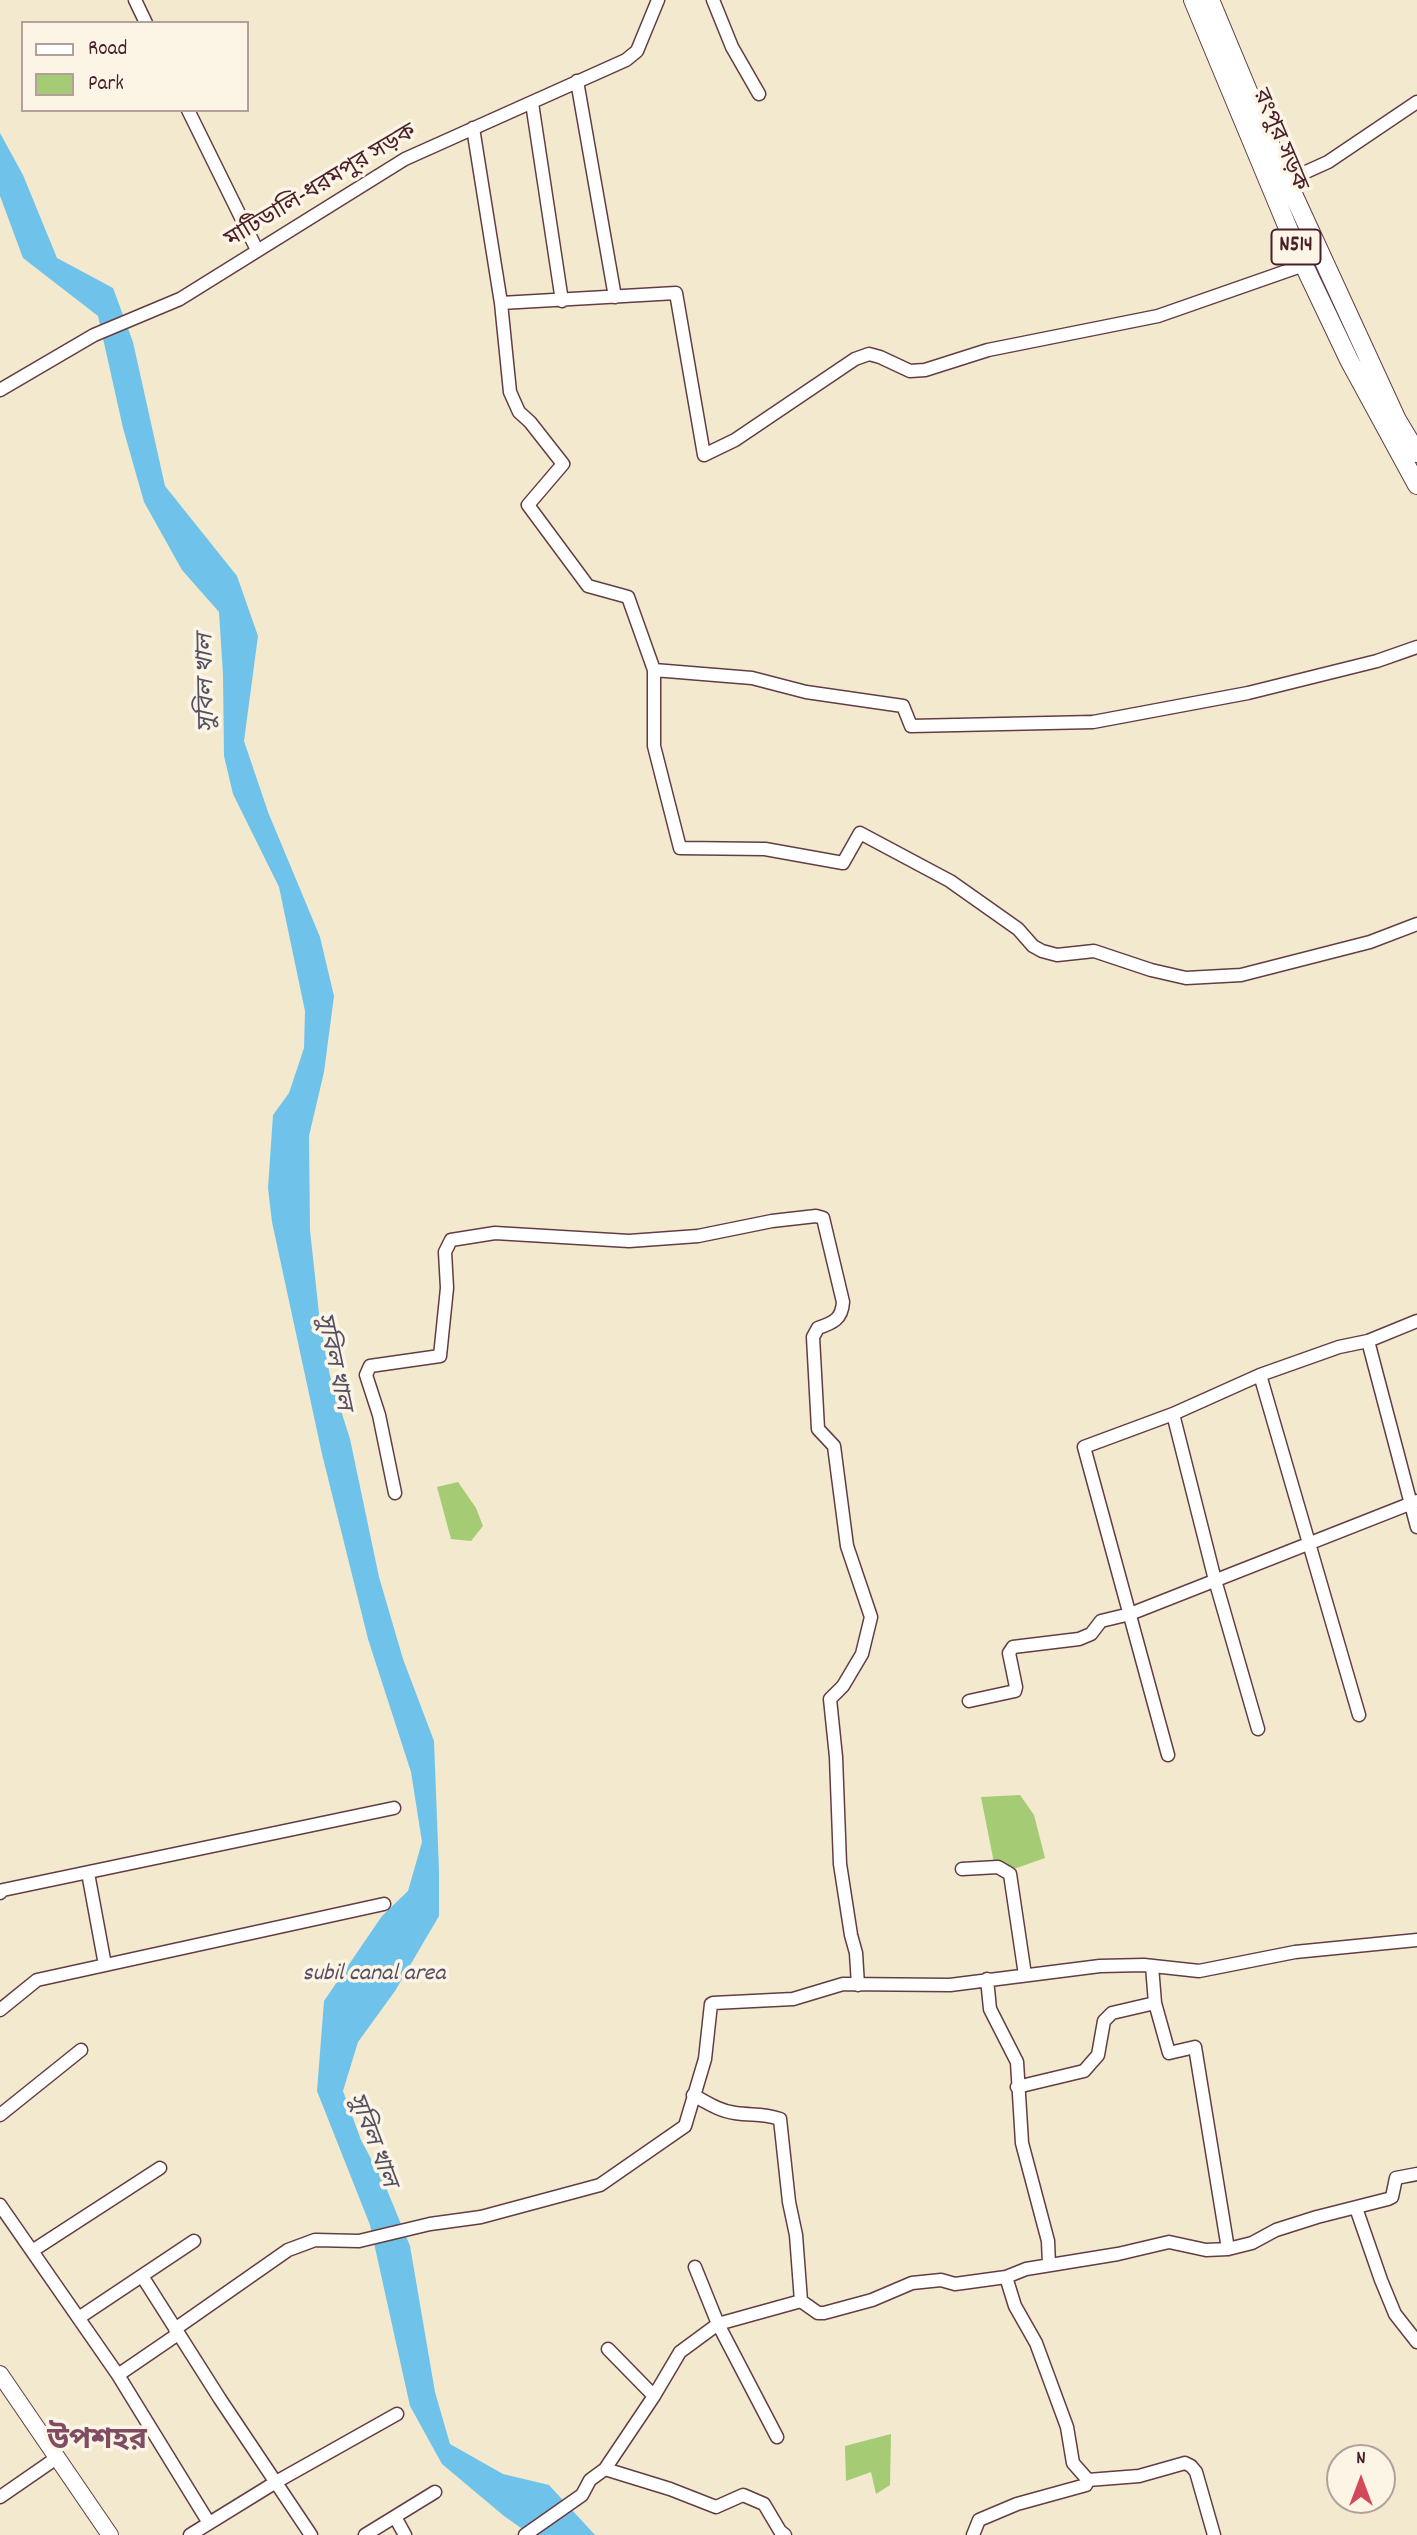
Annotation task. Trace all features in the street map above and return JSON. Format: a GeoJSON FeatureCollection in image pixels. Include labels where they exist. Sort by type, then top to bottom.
{"type":"FeatureCollection","features":[{"type":"Feature","properties":{"kind":"highway","name":"রংপুর সড়ক"},"geometry":{"type":"LineString","coordinates":[[1193,0],[1304,265],[1349,360],[1417,485]]}},
{"type":"Feature","properties":{"kind":"highway","name":"রংপুর সড়ক"},"geometry":{"type":"LineString","coordinates":[[1210,0],[1286,181],[1397,420],[1417,453]]}},
{"type":"Feature","properties":{"kind":"main road"},"geometry":{"type":"LineString","coordinates":[[0,2374],[110,2535]]}},
{"type":"Feature","properties":{"kind":"street"},"geometry":{"type":"LineString","coordinates":[[135,0],[145,21]]}},
{"type":"Feature","properties":{"kind":"street","name":"মাটিডালি-ধরমপুর সড়ক"},"geometry":{"type":"LineString","coordinates":[[0,390],[94,335],[180,299],[405,159],[626,60],[636,51],[658,0]]}},
{"type":"Feature","properties":{"kind":"street"},"geometry":{"type":"LineString","coordinates":[[713,0],[732,47],[759,94]]}},
{"type":"Feature","properties":{"kind":"street"},"geometry":{"type":"LineString","coordinates":[[577,81],[615,297]]}},
{"type":"Feature","properties":{"kind":"street"},"geometry":{"type":"LineString","coordinates":[[1286,181],[1328,162],[1417,102]]}},
{"type":"Feature","properties":{"kind":"street"},"geometry":{"type":"LineString","coordinates":[[532,103],[562,301]]}},
{"type":"Feature","properties":{"kind":"street"},"geometry":{"type":"LineString","coordinates":[[189,112],[257,250]]}},
{"type":"Feature","properties":{"kind":"street"},"geometry":{"type":"LineString","coordinates":[[473,128],[501,303],[510,392],[519,412],[563,464],[528,505],[588,586],[628,597],[654,670],[654,746],[680,848],[765,849],[843,863],[860,833],[950,881],[1018,929],[1033,946],[1042,951],[1057,955],[1094,951],[1151,970],[1186,978],[1241,975],[1370,942],[1417,924]]}},
{"type":"Feature","properties":{"kind":"street"},"geometry":{"type":"LineString","coordinates":[[501,303],[676,293],[704,455],[735,440],[855,359],[869,354],[910,371],[925,370],[988,350],[1158,316],[1304,265]]}},
{"type":"Feature","properties":{"kind":"street"},"geometry":{"type":"LineString","coordinates":[[654,670],[752,678],[806,692],[902,706],[911,726],[1093,722],[1248,693],[1377,661],[1417,647]]}},
{"type":"Feature","properties":{"kind":"street"},"geometry":{"type":"LineString","coordinates":[[396,1493],[379,1415],[366,1375],[370,1366],[440,1356],[447,1288],[445,1252],[451,1240],[495,1233],[629,1241],[698,1236],[772,1221],[816,1216],[823,1219],[843,1302],[842,1312],[833,1323],[818,1328],[813,1336],[818,1429],[834,1446],[847,1546],[871,1617],[862,1654],[843,1686],[830,1699],[837,1770],[840,1864],[856,1953],[858,1984]]}},
{"type":"Feature","properties":{"kind":"street"},"geometry":{"type":"LineString","coordinates":[[1168,1755],[1084,1447],[1173,1414],[1260,1375],[1339,1347],[1368,1341],[1417,1321]]}},
{"type":"Feature","properties":{"kind":"street"},"geometry":{"type":"LineString","coordinates":[[1368,1341],[1413,1502],[1417,1527]]}},
{"type":"Feature","properties":{"kind":"street"},"geometry":{"type":"LineString","coordinates":[[1260,1375],[1359,1715]]}},
{"type":"Feature","properties":{"kind":"street"},"geometry":{"type":"LineString","coordinates":[[1173,1414],[1215,1580],[1258,1729]]}},
{"type":"Feature","properties":{"kind":"street"},"geometry":{"type":"LineString","coordinates":[[969,1701],[1015,1691],[1009,1653],[1013,1647],[1079,1639],[1091,1634],[1101,1621],[1130,1614],[1413,1502]]}},
{"type":"Feature","properties":{"kind":"street"},"geometry":{"type":"LineString","coordinates":[[0,1893],[3,1890],[394,1808]]}},
{"type":"Feature","properties":{"kind":"street"},"geometry":{"type":"LineString","coordinates":[[961,1869],[998,1867],[1010,1874],[1025,1975]]}},
{"type":"Feature","properties":{"kind":"street"},"geometry":{"type":"LineString","coordinates":[[88,1872],[105,1965]]}},
{"type":"Feature","properties":{"kind":"street"},"geometry":{"type":"LineString","coordinates":[[0,2010],[37,1980],[384,1904]]}},
{"type":"Feature","properties":{"kind":"street"},"geometry":{"type":"LineString","coordinates":[[118,2375],[288,2250],[315,2240],[359,2241],[430,2224],[492,2214],[600,2185],[685,2126],[705,2059],[708,2023],[713,2003],[793,1999],[829,1986],[950,1985],[1100,1966],[1152,1966],[1199,1971],[1295,1952],[1417,1940]]}},
{"type":"Feature","properties":{"kind":"street"},"geometry":{"type":"LineString","coordinates":[[1152,1966],[1154,2003],[1169,2053],[1195,2047],[1228,2249]]}},
{"type":"Feature","properties":{"kind":"street"},"geometry":{"type":"LineString","coordinates":[[987,1979],[990,2009],[1017,2062],[1022,2143],[1048,2241],[1049,2265]]}},
{"type":"Feature","properties":{"kind":"street"},"geometry":{"type":"LineString","coordinates":[[1017,2087],[1084,2071],[1098,2054],[1104,2021],[1112,2013],[1154,2003]]}},
{"type":"Feature","properties":{"kind":"street"},"geometry":{"type":"LineString","coordinates":[[0,2115],[80,2050]]}},
{"type":"Feature","properties":{"kind":"street"},"geometry":{"type":"LineString","coordinates":[[693,2095],[712,2106],[734,2113],[764,2113],[780,2119],[789,2202],[796,2235],[801,2301]]}},
{"type":"Feature","properties":{"kind":"street"},"geometry":{"type":"LineString","coordinates":[[33,2250],[160,2168]]}},
{"type":"Feature","properties":{"kind":"street"},"geometry":{"type":"LineString","coordinates":[[801,2301],[818,2313],[824,2313],[872,2300],[912,2283],[941,2280],[955,2284],[1006,2277],[1026,2269],[1118,2254],[1170,2242],[1206,2250],[1228,2249],[1252,2243],[1276,2230],[1317,2217],[1388,2199],[1392,2197],[1396,2178],[1417,2174]]}},
{"type":"Feature","properties":{"kind":"street"},"geometry":{"type":"LineString","coordinates":[[0,2205],[80,2317],[209,2523]]}},
{"type":"Feature","properties":{"kind":"street"},"geometry":{"type":"LineString","coordinates":[[1356,2208],[1395,2314],[1417,2342]]}},
{"type":"Feature","properties":{"kind":"street"},"geometry":{"type":"LineString","coordinates":[[80,2317],[194,2241]]}},
{"type":"Feature","properties":{"kind":"street"},"geometry":{"type":"LineString","coordinates":[[695,2267],[718,2324],[777,2437]]}},
{"type":"Feature","properties":{"kind":"street"},"geometry":{"type":"LineString","coordinates":[[142,2276],[176,2332],[311,2535]]}},
{"type":"Feature","properties":{"kind":"street"},"geometry":{"type":"LineString","coordinates":[[1006,2277],[1015,2306],[1036,2343],[1067,2427],[1073,2463],[1088,2480]]}},
{"type":"Feature","properties":{"kind":"street"},"geometry":{"type":"LineString","coordinates":[[524,2535],[582,2495],[590,2480],[605,2469],[680,2352],[718,2324],[801,2301]]}},
{"type":"Feature","properties":{"kind":"street"},"geometry":{"type":"LineString","coordinates":[[608,2350],[654,2396]]}},
{"type":"Feature","properties":{"kind":"street"},"geometry":{"type":"LineString","coordinates":[[190,2535],[276,2482],[397,2414]]}},
{"type":"Feature","properties":{"kind":"street"},"geometry":{"type":"LineString","coordinates":[[0,2497],[58,2457]]}},
{"type":"Feature","properties":{"kind":"street"},"geometry":{"type":"LineString","coordinates":[[1088,2480],[1122,2479],[1185,2463],[1196,2472],[1214,2535]]}},
{"type":"Feature","properties":{"kind":"street"},"geometry":{"type":"LineString","coordinates":[[605,2469],[670,2489],[716,2507],[743,2494],[764,2504],[785,2535]]}},
{"type":"Feature","properties":{"kind":"street"},"geometry":{"type":"LineString","coordinates":[[973,2535],[979,2520],[1017,2504],[1086,2485],[1088,2480]]}},
{"type":"Feature","properties":{"kind":"street"},"geometry":{"type":"LineString","coordinates":[[365,2535],[435,2492]]}},
{"type":"Feature","properties":{"kind":"street"},"geometry":{"type":"LineString","coordinates":[[395,2517],[405,2535]]}},
{"type":"Feature","properties":{"kind":"green space"},"geometry":{"type":"Polygon","coordinates":[[[458,1482],[476,1508],[483,1526],[471,1541],[451,1539],[437,1487],[458,1482]]]}},
{"type":"Feature","properties":{"kind":"green space"},"geometry":{"type":"Polygon","coordinates":[[[1020,1795],[1034,1815],[1045,1858],[1011,1870],[1004,1862],[994,1863],[981,1797],[1020,1795]]]}},
{"type":"Feature","properties":{"kind":"green space"},"geometry":{"type":"Polygon","coordinates":[[[891,2434],[890,2485],[876,2494],[871,2472],[846,2481],[845,2446],[891,2434]]]}},
{"type":"Feature","properties":{"kind":"water","name":"subil canal area"},"geometry":{"type":"Polygon","coordinates":[[[0,133],[23,175],[57,258],[113,288],[133,342],[165,486],[237,576],[258,636],[244,741],[268,812],[320,937],[334,996],[324,1072],[309,1136],[310,1230],[320,1323],[330,1376],[350,1439],[379,1577],[403,1659],[434,1741],[439,1871],[439,1916],[395,1991],[358,2042],[343,2091],[361,2140],[385,2185],[410,2246],[435,2392],[450,2444],[503,2474],[549,2485],[595,2535],[531,2535],[442,2464],[410,2406],[370,2225],[317,2091],[324,2001],[382,1916],[408,1891],[422,1842],[411,1772],[368,1639],[322,1454],[272,1222],[268,1188],[273,1115],[289,1093],[304,1048],[305,1011],[279,887],[233,794],[224,756],[219,612],[182,570],[144,502],[123,428],[98,316],[23,258],[0,196],[0,133]]]}},
{"type":"Feature","properties":{"kind":"district","name":"উপশহর"},"geometry":{"type":"Point","coordinates":[97,2444]}},
{"type":"Feature","properties":{"kind":"water label","name":"সুবিল খাল"},"geometry":{"type":"Point","coordinates":[209,683]}},
{"type":"Feature","properties":{"kind":"water label","name":"সুবিল খাল"},"geometry":{"type":"Point","coordinates":[331,1362]}},
{"type":"Feature","properties":{"kind":"water label","name":"সুবিল খাল"},"geometry":{"type":"Point","coordinates":[370,2141]}}]}
